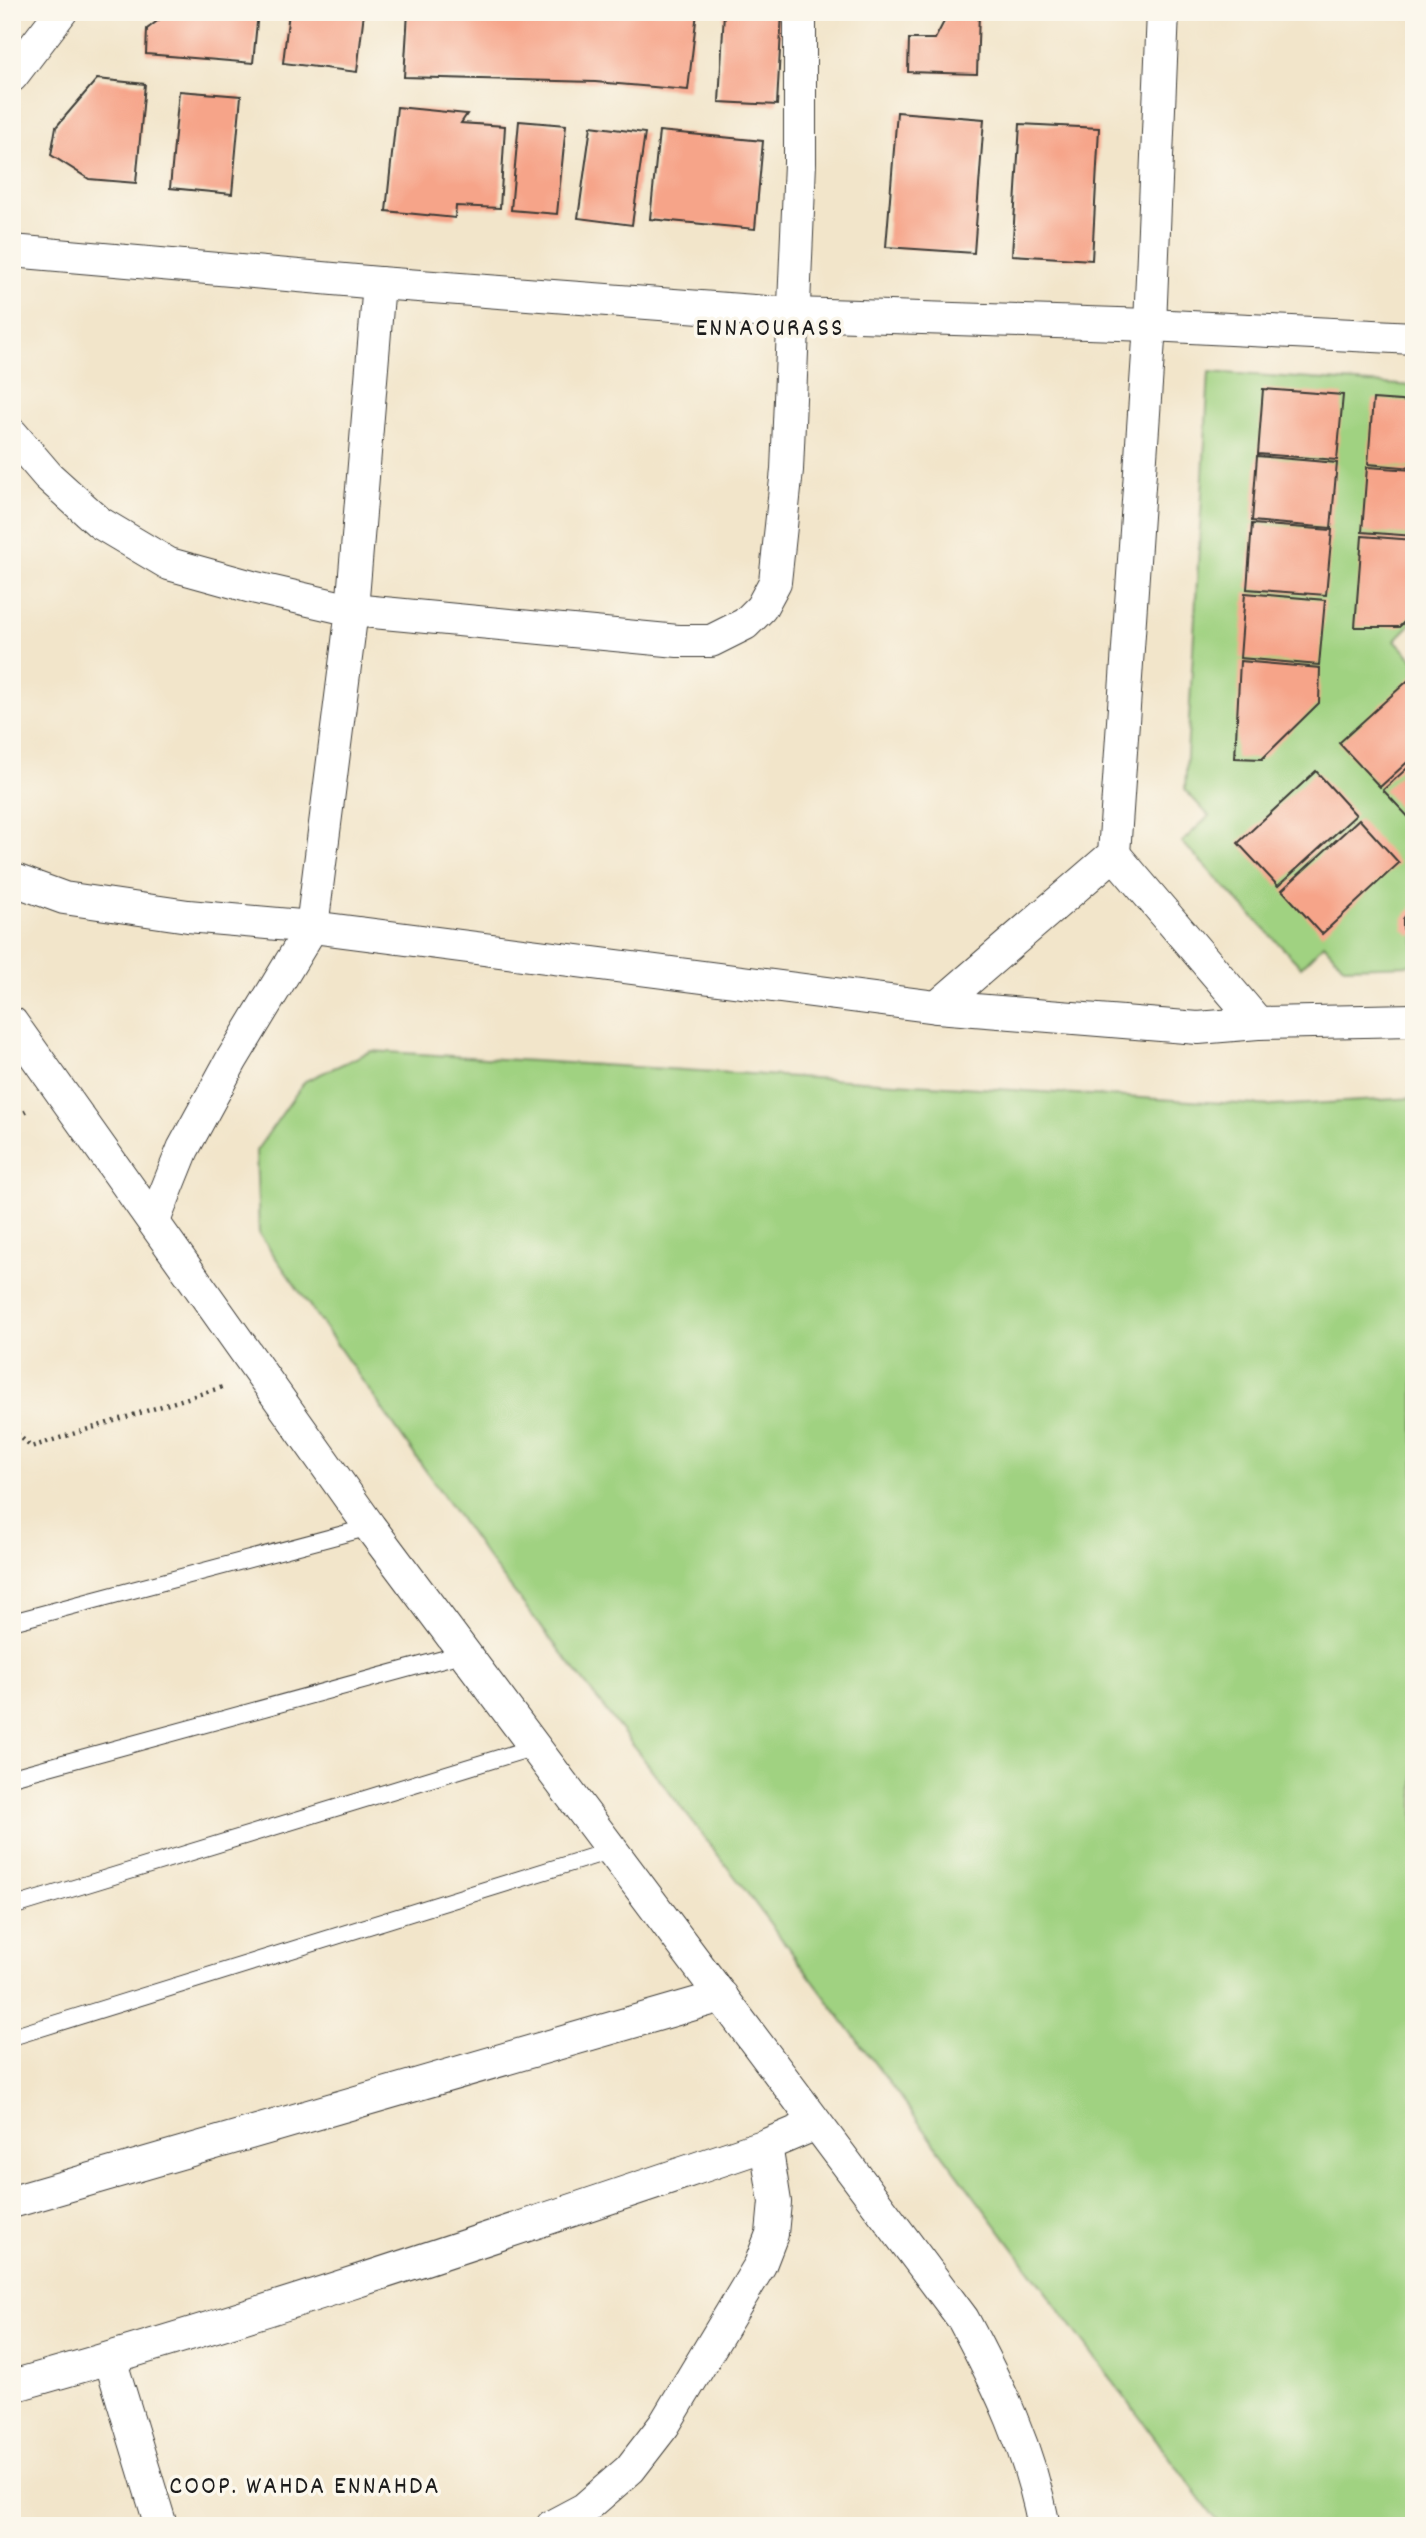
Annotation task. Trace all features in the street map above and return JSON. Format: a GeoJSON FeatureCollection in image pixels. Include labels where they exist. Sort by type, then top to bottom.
{"type":"FeatureCollection","features":[{"type":"Feature","properties":{"kind":"street"},"geometry":{"type":"LineString","coordinates":[[12,76],[61,12]]}},
{"type":"Feature","properties":{"kind":"street"},"geometry":{"type":"LineString","coordinates":[[12,433],[48,476],[100,523],[169,564],[252,587],[352,610],[678,641],[710,641],[745,624],[761,608],[775,582],[787,470],[800,163],[800,20],[797,12]]}},
{"type":"Feature","properties":{"kind":"street"},"geometry":{"type":"LineString","coordinates":[[1163,12],[1150,325],[1114,854],[1258,1023]]}},
{"type":"Feature","properties":{"kind":"street"},"geometry":{"type":"LineString","coordinates":[[19,245],[379,283],[794,314],[1150,325],[1414,338]]}},
{"type":"Feature","properties":{"kind":"street"},"geometry":{"type":"LineString","coordinates":[[154,1221],[183,1150],[219,1083],[312,927],[352,610],[379,283]]}},
{"type":"Feature","properties":{"kind":"street"},"geometry":{"type":"LineString","coordinates":[[937,1007],[1114,854]]}},
{"type":"Feature","properties":{"kind":"street"},"geometry":{"type":"LineString","coordinates":[[12,879],[64,898],[188,916],[312,927],[937,1007],[1198,1028],[1258,1023],[1414,1020]]}},
{"type":"Feature","properties":{"kind":"street"},"geometry":{"type":"LineString","coordinates":[[12,1023],[370,1527],[963,2319],[1003,2392],[1037,2489],[1044,2526]]}},
{"type":"Feature","properties":{"kind":"street"},"geometry":{"type":"LineString","coordinates":[[12,2202],[722,1996]]}},
{"type":"Feature","properties":{"kind":"street"},"geometry":{"type":"LineString","coordinates":[[12,2386],[417,2262],[766,2145],[816,2124]]}},
{"type":"Feature","properties":{"kind":"street"},"geometry":{"type":"LineString","coordinates":[[552,2526],[584,2509],[630,2469],[664,2425],[760,2265],[772,2234],[775,2202],[766,2145]]}},
{"type":"Feature","properties":{"kind":"street"},"geometry":{"type":"LineString","coordinates":[[110,2358],[161,2526]]}},
{"type":"Feature","properties":{"kind":"lane"},"geometry":{"type":"LineString","coordinates":[[12,1622],[370,1527]]}},
{"type":"Feature","properties":{"kind":"lane"},"geometry":{"type":"LineString","coordinates":[[12,1777],[465,1653]]}},
{"type":"Feature","properties":{"kind":"lane"},"geometry":{"type":"LineString","coordinates":[[12,1907],[535,1747]]}},
{"type":"Feature","properties":{"kind":"lane"},"geometry":{"type":"LineString","coordinates":[[12,2037],[613,1850]]}},
{"type":"Feature","properties":{"kind":"path"},"geometry":{"type":"LineString","coordinates":[[12,1429],[31,1447],[260,1374]]}},
{"type":"Feature","properties":{"kind":"green space"},"geometry":{"type":"Polygon","coordinates":[[[1209,372],[1414,386],[1414,621],[1395,640],[1414,660],[1414,965],[1344,967],[1324,944],[1301,967],[1182,842],[1209,816],[1185,790],[1209,372]]]}},
{"type":"Feature","properties":{"kind":"green space"},"geometry":{"type":"Polygon","coordinates":[[[371,1051],[1273,1106],[1414,1098],[1414,2526],[1221,2526],[739,1882],[483,1552],[259,1234],[256,1151],[305,1081],[371,1051]]]}},
{"type":"Feature","properties":{"kind":"building"},"geometry":{"type":"Polygon","coordinates":[[[169,12],[258,12],[253,63],[146,54],[147,29],[169,12]]]}},
{"type":"Feature","properties":{"kind":"building"},"geometry":{"type":"Polygon","coordinates":[[[289,12],[364,12],[357,72],[283,63],[289,12]]]}},
{"type":"Feature","properties":{"kind":"building"},"geometry":{"type":"Polygon","coordinates":[[[408,12],[697,12],[688,90],[595,82],[404,77],[408,12]]]}},
{"type":"Feature","properties":{"kind":"building"},"geometry":{"type":"Polygon","coordinates":[[[724,12],[782,12],[777,105],[719,102],[724,12]]]}},
{"type":"Feature","properties":{"kind":"building"},"geometry":{"type":"Polygon","coordinates":[[[949,12],[979,12],[977,74],[908,72],[909,39],[935,39],[949,12]]]}},
{"type":"Feature","properties":{"kind":"building"},"geometry":{"type":"Polygon","coordinates":[[[97,79],[145,84],[136,183],[89,179],[51,155],[56,127],[97,79]]]}},
{"type":"Feature","properties":{"kind":"building"},"geometry":{"type":"Polygon","coordinates":[[[179,91],[241,96],[232,194],[170,188],[179,91]]]}},
{"type":"Feature","properties":{"kind":"building"},"geometry":{"type":"Polygon","coordinates":[[[397,107],[467,114],[461,123],[505,126],[500,208],[456,206],[455,218],[386,211],[397,107]]]}},
{"type":"Feature","properties":{"kind":"building"},"geometry":{"type":"Polygon","coordinates":[[[897,112],[984,119],[974,253],[886,247],[897,112]]]}},
{"type":"Feature","properties":{"kind":"building"},"geometry":{"type":"Polygon","coordinates":[[[519,121],[566,125],[557,214],[511,210],[519,121]]]}},
{"type":"Feature","properties":{"kind":"building"},"geometry":{"type":"Polygon","coordinates":[[[1020,124],[1099,128],[1092,260],[1012,255],[1020,124]]]}},
{"type":"Feature","properties":{"kind":"building"},"geometry":{"type":"Polygon","coordinates":[[[591,126],[645,133],[632,225],[578,218],[591,126]]]}},
{"type":"Feature","properties":{"kind":"building"},"geometry":{"type":"Polygon","coordinates":[[[659,131],[763,141],[755,229],[650,219],[659,131]]]}},
{"type":"Feature","properties":{"kind":"building"},"geometry":{"type":"Polygon","coordinates":[[[1263,389],[1343,395],[1337,460],[1258,454],[1263,389]]]}},
{"type":"Feature","properties":{"kind":"building"},"geometry":{"type":"Polygon","coordinates":[[[1373,399],[1414,402],[1414,468],[1368,464],[1373,399]]]}},
{"type":"Feature","properties":{"kind":"building"},"geometry":{"type":"Polygon","coordinates":[[[1257,456],[1337,463],[1331,528],[1252,521],[1257,456]]]}},
{"type":"Feature","properties":{"kind":"building"},"geometry":{"type":"Polygon","coordinates":[[[1367,467],[1414,470],[1414,536],[1362,532],[1367,467]]]}},
{"type":"Feature","properties":{"kind":"building"},"geometry":{"type":"Polygon","coordinates":[[[1252,524],[1332,530],[1326,595],[1247,589],[1252,524]]]}},
{"type":"Feature","properties":{"kind":"building"},"geometry":{"type":"Polygon","coordinates":[[[1362,536],[1414,540],[1414,613],[1399,627],[1355,627],[1362,536]]]}},
{"type":"Feature","properties":{"kind":"building"},"geometry":{"type":"Polygon","coordinates":[[[1245,593],[1325,600],[1319,665],[1240,658],[1245,593]]]}},
{"type":"Feature","properties":{"kind":"building"},"geometry":{"type":"Polygon","coordinates":[[[1240,661],[1320,668],[1319,703],[1262,759],[1235,758],[1240,661]]]}},
{"type":"Feature","properties":{"kind":"building"},"geometry":{"type":"Polygon","coordinates":[[[1414,675],[1414,756],[1380,787],[1339,743],[1414,675]]]}},
{"type":"Feature","properties":{"kind":"building"},"geometry":{"type":"Polygon","coordinates":[[[1414,762],[1414,823],[1383,790],[1414,762]]]}},
{"type":"Feature","properties":{"kind":"building"},"geometry":{"type":"Polygon","coordinates":[[[1316,771],[1356,815],[1278,886],[1238,843],[1316,771]]]}},
{"type":"Feature","properties":{"kind":"building"},"geometry":{"type":"Polygon","coordinates":[[[1359,819],[1399,863],[1322,934],[1282,890],[1359,819]]]}},
{"type":"Feature","properties":{"kind":"building"},"geometry":{"type":"Polygon","coordinates":[[[1414,904],[1414,935],[1410,935],[1403,929],[1403,919],[1414,904]]]}},
{"type":"Feature","properties":{"kind":"district","name":"ENNAOURASS"},"geometry":{"type":"Point","coordinates":[770,329]}},
{"type":"Feature","properties":{"kind":"district","name":"COOP. WAHDA ENNAHDA"},"geometry":{"type":"Point","coordinates":[305,2487]}}]}
